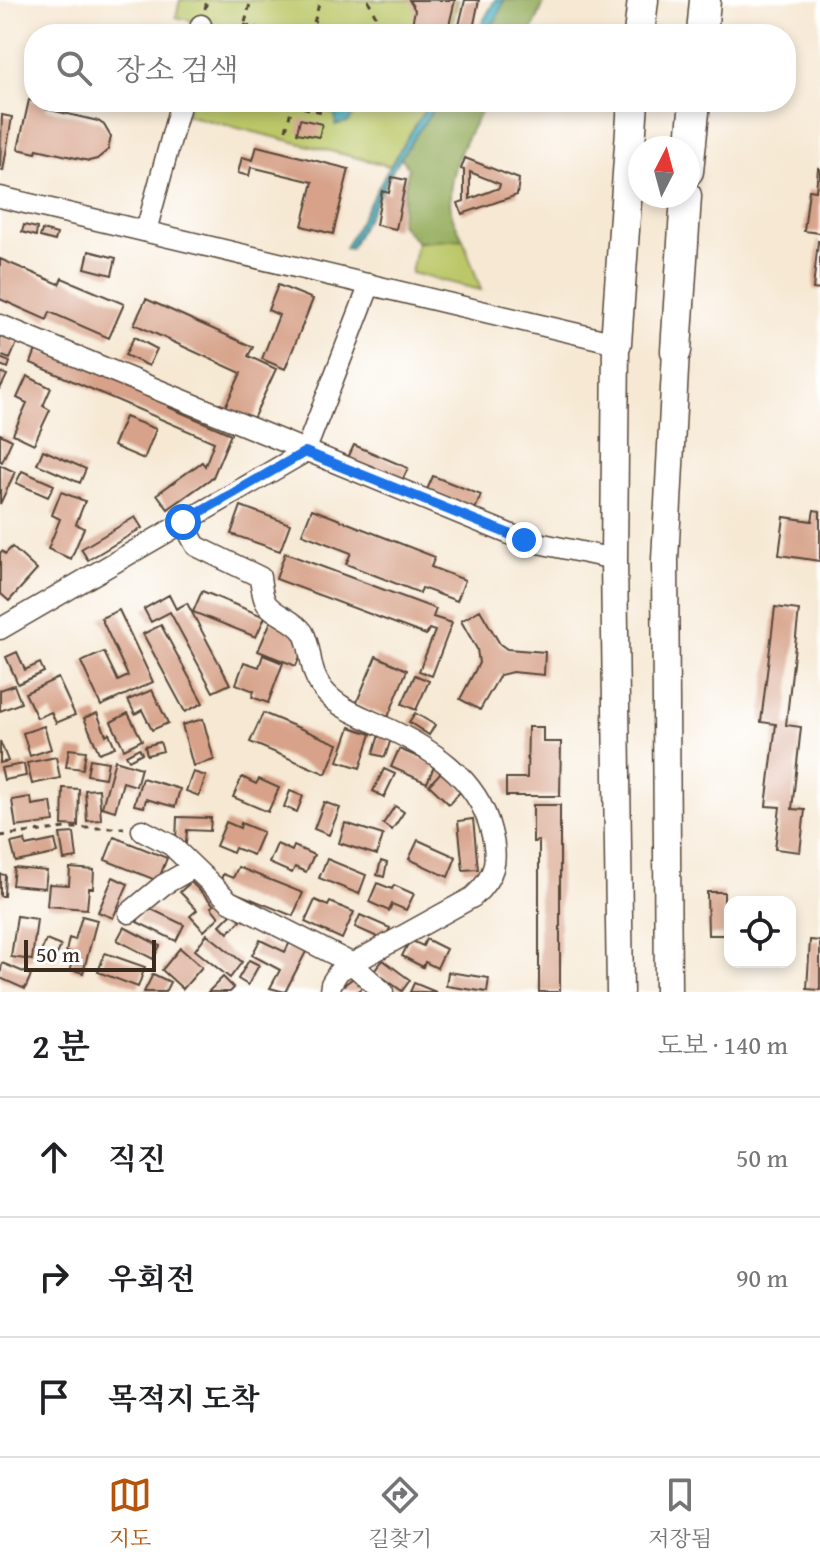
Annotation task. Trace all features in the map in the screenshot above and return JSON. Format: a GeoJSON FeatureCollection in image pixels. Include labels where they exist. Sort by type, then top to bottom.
{"type":"FeatureCollection","features":[{"type":"Feature","properties":{"kind":"highway"},"geometry":{"type":"LineString","coordinates":[[640,24],[643,0]]}},
{"type":"Feature","properties":{"kind":"highway"},"geometry":{"type":"LineString","coordinates":[[703,24],[705,0]]}},
{"type":"Feature","properties":{"kind":"highway"},"geometry":{"type":"LineString","coordinates":[[616,343],[632,112]]}},
{"type":"Feature","properties":{"kind":"highway"},"geometry":{"type":"LineString","coordinates":[[692,136],[694,112]]}},
{"type":"Feature","properties":{"kind":"highway"},"geometry":{"type":"LineString","coordinates":[[676,351],[685,208]]}},
{"type":"Feature","properties":{"kind":"main road"},"geometry":{"type":"LineString","coordinates":[[616,343],[614,559],[620,992]]}},
{"type":"Feature","properties":{"kind":"main road"},"geometry":{"type":"LineString","coordinates":[[668,992],[665,560],[676,351]]}},
{"type":"Feature","properties":{"kind":"street"},"geometry":{"type":"LineString","coordinates":[[146,231],[178,112]]}},
{"type":"Feature","properties":{"kind":"street"},"geometry":{"type":"LineString","coordinates":[[1,199],[616,343]]}},
{"type":"Feature","properties":{"kind":"street"},"geometry":{"type":"LineString","coordinates":[[0,629],[305,452],[370,284]]}},
{"type":"Feature","properties":{"kind":"street"},"geometry":{"type":"LineString","coordinates":[[0,325],[524,540],[614,559]]}},
{"type":"Feature","properties":{"kind":"street"},"geometry":{"type":"LineString","coordinates":[[183,522],[196,546],[260,577],[266,604],[303,632],[313,676],[328,695],[351,711],[435,755],[452,768],[478,798],[489,820],[495,844],[494,866],[487,884],[473,897],[339,971],[330,992]]}},
{"type":"Feature","properties":{"kind":"street"},"geometry":{"type":"LineString","coordinates":[[142,830],[171,845],[229,901],[351,963],[383,992]]}},
{"type":"Feature","properties":{"kind":"street"},"geometry":{"type":"LineString","coordinates":[[129,913],[163,885],[193,868]]}},
{"type":"Feature","properties":{"kind":"path"},"geometry":{"type":"LineString","coordinates":[[244,24],[251,0]]}},
{"type":"Feature","properties":{"kind":"path"},"geometry":{"type":"LineString","coordinates":[[314,24],[320,0]]}},
{"type":"Feature","properties":{"kind":"path"},"geometry":{"type":"LineString","coordinates":[[368,0],[380,24]]}},
{"type":"Feature","properties":{"kind":"path"},"geometry":{"type":"LineString","coordinates":[[286,130],[291,112]]}},
{"type":"Feature","properties":{"kind":"path"},"geometry":{"type":"LineString","coordinates":[[0,836],[66,828],[142,830]]}},
{"type":"Feature","properties":{"kind":"green space"},"geometry":{"type":"Polygon","coordinates":[[[180,0],[458,0],[452,24],[206,24],[176,17],[180,0]]]}},
{"type":"Feature","properties":{"kind":"green space"},"geometry":{"type":"Polygon","coordinates":[[[504,0],[545,0],[535,24],[492,24],[504,0]]]}},
{"type":"Feature","properties":{"kind":"green space"},"geometry":{"type":"Polygon","coordinates":[[[187,112],[424,112],[390,166],[186,115],[187,112]]]}},
{"type":"Feature","properties":{"kind":"green space"},"geometry":{"type":"Polygon","coordinates":[[[431,112],[480,112],[451,181],[452,214],[463,239],[417,242],[400,224],[408,168],[401,157],[431,112]]]}},
{"type":"Feature","properties":{"kind":"green space"},"geometry":{"type":"Polygon","coordinates":[[[463,239],[481,290],[411,273],[417,242],[463,239]]]}},
{"type":"Feature","properties":{"kind":"water"},"geometry":{"type":"Polygon","coordinates":[[[495,0],[504,0],[496,20],[492,24],[482,24],[495,0]]]}},
{"type":"Feature","properties":{"kind":"water"},"geometry":{"type":"Polygon","coordinates":[[[333,112],[354,112],[349,122],[335,125],[333,112]]]}},
{"type":"Feature","properties":{"kind":"water"},"geometry":{"type":"Polygon","coordinates":[[[424,112],[431,112],[393,169],[350,249],[345,248],[424,112]]]}},
{"type":"Feature","properties":{"kind":"building"},"geometry":{"type":"Polygon","coordinates":[[[409,0],[455,0],[449,24],[412,24],[415,10],[409,0]]]}},
{"type":"Feature","properties":{"kind":"building"},"geometry":{"type":"Polygon","coordinates":[[[465,0],[479,0],[474,24],[459,24],[465,0]]]}},
{"type":"Feature","properties":{"kind":"building"},"geometry":{"type":"Polygon","coordinates":[[[26,112],[59,112],[98,121],[111,137],[108,150],[89,161],[37,149],[36,153],[18,149],[26,112]]]}},
{"type":"Feature","properties":{"kind":"building"},"geometry":{"type":"Polygon","coordinates":[[[2,115],[12,117],[3,171],[0,170],[2,115]]]}},
{"type":"Feature","properties":{"kind":"building"},"geometry":{"type":"Polygon","coordinates":[[[300,119],[322,124],[319,137],[297,133],[300,119]]]}},
{"type":"Feature","properties":{"kind":"building"},"geometry":{"type":"Polygon","coordinates":[[[257,146],[349,169],[333,234],[302,226],[313,182],[251,167],[249,176],[238,173],[242,157],[253,160],[257,146]]]}},
{"type":"Feature","properties":{"kind":"building"},"geometry":{"type":"Polygon","coordinates":[[[465,158],[519,179],[517,195],[462,214],[458,203],[464,201],[464,170],[461,169],[465,158]],[[470,172],[470,199],[499,188],[500,184],[470,172]]]}},
{"type":"Feature","properties":{"kind":"building"},"geometry":{"type":"Polygon","coordinates":[[[818,168],[820,233],[804,231],[809,190],[816,191],[818,168]]]}},
{"type":"Feature","properties":{"kind":"building"},"geometry":{"type":"Polygon","coordinates":[[[392,177],[406,180],[396,229],[376,225],[382,191],[389,193],[392,177]]]}},
{"type":"Feature","properties":{"kind":"building"},"geometry":{"type":"Polygon","coordinates":[[[24,225],[37,228],[36,236],[22,232],[24,225]]]}},
{"type":"Feature","properties":{"kind":"building"},"geometry":{"type":"Polygon","coordinates":[[[42,230],[57,234],[55,241],[40,237],[42,230]]]}},
{"type":"Feature","properties":{"kind":"building"},"geometry":{"type":"Polygon","coordinates":[[[820,241],[820,290],[813,289],[820,241]]]}},
{"type":"Feature","properties":{"kind":"building"},"geometry":{"type":"Polygon","coordinates":[[[89,251],[116,258],[112,275],[85,268],[89,251]]]}},
{"type":"Feature","properties":{"kind":"building"},"geometry":{"type":"Polygon","coordinates":[[[0,259],[59,284],[62,278],[124,304],[109,338],[50,312],[47,320],[0,299],[0,259]]]}},
{"type":"Feature","properties":{"kind":"building"},"geometry":{"type":"Polygon","coordinates":[[[278,285],[313,299],[285,369],[262,359],[279,315],[268,310],[278,285]]]}},
{"type":"Feature","properties":{"kind":"building"},"geometry":{"type":"Polygon","coordinates":[[[146,299],[253,347],[248,356],[276,369],[253,419],[225,407],[241,373],[134,324],[146,299]]]}},
{"type":"Feature","properties":{"kind":"building"},"geometry":{"type":"Polygon","coordinates":[[[0,335],[17,343],[10,359],[0,355],[0,335]]]}},
{"type":"Feature","properties":{"kind":"building"},"geometry":{"type":"Polygon","coordinates":[[[134,337],[157,349],[149,366],[125,355],[134,337]]]}},
{"type":"Feature","properties":{"kind":"building"},"geometry":{"type":"Polygon","coordinates":[[[36,350],[174,394],[168,407],[231,434],[213,477],[168,509],[157,494],[202,462],[205,466],[214,442],[31,363],[36,350]]]}},
{"type":"Feature","properties":{"kind":"building"},"geometry":{"type":"Polygon","coordinates":[[[0,358],[10,362],[8,368],[0,365],[0,358]]]}},
{"type":"Feature","properties":{"kind":"building"},"geometry":{"type":"Polygon","coordinates":[[[0,372],[7,375],[0,389],[0,372]]]}},
{"type":"Feature","properties":{"kind":"building"},"geometry":{"type":"Polygon","coordinates":[[[27,376],[51,388],[43,406],[50,410],[34,444],[13,434],[27,403],[17,398],[27,376]]]}},
{"type":"Feature","properties":{"kind":"building"},"geometry":{"type":"Polygon","coordinates":[[[125,417],[156,429],[144,459],[113,446],[125,417]]]}},
{"type":"Feature","properties":{"kind":"building"},"geometry":{"type":"Polygon","coordinates":[[[0,434],[12,440],[2,462],[0,461],[0,434]]]}},
{"type":"Feature","properties":{"kind":"building"},"geometry":{"type":"Polygon","coordinates":[[[354,445],[408,468],[401,483],[347,460],[354,445]]]}},
{"type":"Feature","properties":{"kind":"building"},"geometry":{"type":"Polygon","coordinates":[[[43,450],[86,469],[80,483],[37,464],[43,450]]]}},
{"type":"Feature","properties":{"kind":"building"},"geometry":{"type":"Polygon","coordinates":[[[0,465],[15,472],[0,504],[0,465]]]}},
{"type":"Feature","properties":{"kind":"building"},"geometry":{"type":"Polygon","coordinates":[[[22,471],[54,485],[48,497],[16,483],[22,471]]]}},
{"type":"Feature","properties":{"kind":"building"},"geometry":{"type":"Polygon","coordinates":[[[433,476],[481,495],[474,512],[426,492],[433,476]]]}},
{"type":"Feature","properties":{"kind":"building"},"geometry":{"type":"Polygon","coordinates":[[[61,492],[85,501],[76,524],[84,528],[71,559],[48,549],[60,519],[52,515],[61,492]]]}},
{"type":"Feature","properties":{"kind":"building"},"geometry":{"type":"Polygon","coordinates":[[[241,506],[290,524],[280,551],[231,534],[241,506]]]}},
{"type":"Feature","properties":{"kind":"building"},"geometry":{"type":"Polygon","coordinates":[[[312,509],[435,557],[431,567],[465,580],[457,601],[422,588],[420,593],[346,564],[351,553],[302,534],[312,509]]]}},
{"type":"Feature","properties":{"kind":"building"},"geometry":{"type":"Polygon","coordinates":[[[814,510],[820,511],[820,561],[779,555],[784,517],[812,521],[814,510]]]}},
{"type":"Feature","properties":{"kind":"building"},"geometry":{"type":"Polygon","coordinates":[[[135,517],[142,528],[88,560],[81,549],[135,517]]]}},
{"type":"Feature","properties":{"kind":"building"},"geometry":{"type":"Polygon","coordinates":[[[12,547],[37,570],[9,601],[0,593],[0,553],[5,554],[12,547]]]}},
{"type":"Feature","properties":{"kind":"building"},"geometry":{"type":"Polygon","coordinates":[[[285,553],[436,609],[433,617],[452,623],[432,676],[419,671],[435,631],[429,629],[426,635],[276,579],[285,553]]]}},
{"type":"Feature","properties":{"kind":"building"},"geometry":{"type":"Polygon","coordinates":[[[202,591],[265,617],[256,637],[193,612],[202,591]]]}},
{"type":"Feature","properties":{"kind":"building"},"geometry":{"type":"Polygon","coordinates":[[[169,595],[176,609],[187,603],[230,684],[213,692],[170,612],[151,622],[144,609],[169,595]]]}},
{"type":"Feature","properties":{"kind":"building"},"geometry":{"type":"Polygon","coordinates":[[[775,607],[799,610],[786,725],[801,727],[792,809],[805,810],[800,852],[775,849],[780,807],[766,806],[776,724],[761,722],[775,607]]]}},
{"type":"Feature","properties":{"kind":"building"},"geometry":{"type":"Polygon","coordinates":[[[119,610],[153,682],[101,706],[81,662],[104,652],[118,681],[128,676],[101,618],[119,610]]]}},
{"type":"Feature","properties":{"kind":"building"},"geometry":{"type":"Polygon","coordinates":[[[480,610],[500,644],[507,649],[545,652],[544,675],[512,672],[500,675],[480,710],[460,699],[479,663],[477,649],[461,621],[480,610]]]}},
{"type":"Feature","properties":{"kind":"building"},"geometry":{"type":"Polygon","coordinates":[[[271,621],[297,631],[304,646],[296,666],[258,651],[271,621]]]}},
{"type":"Feature","properties":{"kind":"building"},"geometry":{"type":"Polygon","coordinates":[[[161,625],[203,703],[185,712],[143,634],[161,625]]]}},
{"type":"Feature","properties":{"kind":"building"},"geometry":{"type":"Polygon","coordinates":[[[17,652],[25,670],[40,663],[44,672],[18,684],[6,657],[17,652]]]}},
{"type":"Feature","properties":{"kind":"building"},"geometry":{"type":"Polygon","coordinates":[[[263,655],[283,663],[268,703],[252,697],[254,691],[236,684],[244,662],[259,667],[263,655]]]}},
{"type":"Feature","properties":{"kind":"building"},"geometry":{"type":"Polygon","coordinates":[[[376,656],[407,670],[388,717],[356,704],[376,656]]]}},
{"type":"Feature","properties":{"kind":"building"},"geometry":{"type":"Polygon","coordinates":[[[415,675],[429,681],[416,710],[402,704],[415,675]]]}},
{"type":"Feature","properties":{"kind":"building"},"geometry":{"type":"Polygon","coordinates":[[[58,678],[75,715],[56,723],[51,712],[37,718],[25,693],[58,678]]]}},
{"type":"Feature","properties":{"kind":"building"},"geometry":{"type":"Polygon","coordinates":[[[14,685],[21,703],[0,711],[0,690],[14,685]]]}},
{"type":"Feature","properties":{"kind":"building"},"geometry":{"type":"Polygon","coordinates":[[[152,690],[168,723],[152,730],[142,710],[135,714],[128,700],[152,690]]]}},
{"type":"Feature","properties":{"kind":"building"},"geometry":{"type":"Polygon","coordinates":[[[97,713],[115,747],[99,753],[84,718],[97,713]]]}},
{"type":"Feature","properties":{"kind":"building"},"geometry":{"type":"Polygon","coordinates":[[[128,713],[142,740],[124,749],[111,722],[128,713]]]}},
{"type":"Feature","properties":{"kind":"building"},"geometry":{"type":"Polygon","coordinates":[[[263,713],[338,744],[326,774],[250,742],[263,713]]]}},
{"type":"Feature","properties":{"kind":"building"},"geometry":{"type":"Polygon","coordinates":[[[415,713],[435,725],[429,735],[409,722],[415,713]]]}},
{"type":"Feature","properties":{"kind":"building"},"geometry":{"type":"Polygon","coordinates":[[[203,719],[214,760],[193,766],[182,725],[203,719]]]}},
{"type":"Feature","properties":{"kind":"building"},"geometry":{"type":"Polygon","coordinates":[[[44,726],[51,749],[30,756],[23,733],[44,726]]]}},
{"type":"Feature","properties":{"kind":"building"},"geometry":{"type":"Polygon","coordinates":[[[350,727],[371,734],[360,768],[338,761],[350,727]]]}},
{"type":"Feature","properties":{"kind":"building"},"geometry":{"type":"Polygon","coordinates":[[[528,727],[543,727],[543,742],[561,742],[560,796],[506,796],[506,778],[527,778],[528,727]]]}},
{"type":"Feature","properties":{"kind":"building"},"geometry":{"type":"Polygon","coordinates":[[[379,735],[391,739],[385,757],[373,754],[379,735]]]}},
{"type":"Feature","properties":{"kind":"building"},"geometry":{"type":"Polygon","coordinates":[[[0,741],[8,761],[0,763],[0,741]]]}},
{"type":"Feature","properties":{"kind":"building"},"geometry":{"type":"Polygon","coordinates":[[[160,742],[163,751],[147,755],[145,746],[160,742]]]}},
{"type":"Feature","properties":{"kind":"building"},"geometry":{"type":"Polygon","coordinates":[[[139,748],[142,753],[129,760],[126,755],[139,748]]]}},
{"type":"Feature","properties":{"kind":"building"},"geometry":{"type":"Polygon","coordinates":[[[69,749],[86,751],[83,769],[66,767],[69,749]]]}},
{"type":"Feature","properties":{"kind":"building"},"geometry":{"type":"Polygon","coordinates":[[[399,749],[435,764],[427,783],[391,767],[399,749]]]}},
{"type":"Feature","properties":{"kind":"building"},"geometry":{"type":"Polygon","coordinates":[[[56,757],[60,778],[32,784],[27,763],[56,757]]]}},
{"type":"Feature","properties":{"kind":"building"},"geometry":{"type":"Polygon","coordinates":[[[90,759],[108,762],[105,778],[87,775],[90,759]]]}},
{"type":"Feature","properties":{"kind":"building"},"geometry":{"type":"Polygon","coordinates":[[[115,760],[141,768],[136,786],[123,782],[115,811],[102,807],[115,760]]]}},
{"type":"Feature","properties":{"kind":"building"},"geometry":{"type":"Polygon","coordinates":[[[24,764],[26,776],[4,780],[1,768],[24,764]]]}},
{"type":"Feature","properties":{"kind":"building"},"geometry":{"type":"Polygon","coordinates":[[[384,769],[395,774],[384,797],[373,791],[384,769]]]}},
{"type":"Feature","properties":{"kind":"building"},"geometry":{"type":"Polygon","coordinates":[[[443,770],[463,789],[449,804],[429,785],[443,770]]]}},
{"type":"Feature","properties":{"kind":"building"},"geometry":{"type":"Polygon","coordinates":[[[193,772],[206,776],[199,796],[186,791],[193,772]]]}},
{"type":"Feature","properties":{"kind":"building"},"geometry":{"type":"Polygon","coordinates":[[[242,777],[256,784],[259,779],[279,788],[268,812],[233,797],[242,777]]]}},
{"type":"Feature","properties":{"kind":"building"},"geometry":{"type":"Polygon","coordinates":[[[142,778],[180,789],[175,807],[146,799],[144,807],[134,805],[142,778]]]}},
{"type":"Feature","properties":{"kind":"building"},"geometry":{"type":"Polygon","coordinates":[[[63,788],[79,789],[78,826],[62,825],[63,788]]]}},
{"type":"Feature","properties":{"kind":"building"},"geometry":{"type":"Polygon","coordinates":[[[99,789],[101,820],[87,821],[85,790],[99,789]]]}},
{"type":"Feature","properties":{"kind":"building"},"geometry":{"type":"Polygon","coordinates":[[[290,791],[303,796],[297,812],[284,807],[290,791]]]}},
{"type":"Feature","properties":{"kind":"building"},"geometry":{"type":"Polygon","coordinates":[[[31,797],[32,805],[51,802],[54,822],[16,827],[12,800],[31,797]]]}},
{"type":"Feature","properties":{"kind":"building"},"geometry":{"type":"Polygon","coordinates":[[[324,802],[340,808],[329,835],[314,829],[324,802]]]}},
{"type":"Feature","properties":{"kind":"building"},"geometry":{"type":"Polygon","coordinates":[[[533,805],[560,805],[560,992],[539,992],[539,841],[533,842],[533,805]]]}},
{"type":"Feature","properties":{"kind":"building"},"geometry":{"type":"Polygon","coordinates":[[[395,806],[404,812],[392,830],[383,824],[395,806]]]}},
{"type":"Feature","properties":{"kind":"building"},"geometry":{"type":"Polygon","coordinates":[[[177,817],[211,818],[210,831],[187,830],[186,843],[176,842],[177,817]]]}},
{"type":"Feature","properties":{"kind":"building"},"geometry":{"type":"Polygon","coordinates":[[[473,819],[478,869],[463,870],[458,821],[473,819]]]}},
{"type":"Feature","properties":{"kind":"building"},"geometry":{"type":"Polygon","coordinates":[[[226,822],[240,828],[241,823],[263,832],[253,855],[235,848],[233,853],[216,846],[226,822]]]}},
{"type":"Feature","properties":{"kind":"building"},"geometry":{"type":"Polygon","coordinates":[[[345,823],[383,835],[377,855],[339,843],[345,823]]]}},
{"type":"Feature","properties":{"kind":"building"},"geometry":{"type":"Polygon","coordinates":[[[74,833],[77,858],[64,860],[60,834],[74,833]]]}},
{"type":"Feature","properties":{"kind":"building"},"geometry":{"type":"Polygon","coordinates":[[[114,837],[167,858],[158,881],[105,860],[114,837]]]}},
{"type":"Feature","properties":{"kind":"building"},"geometry":{"type":"Polygon","coordinates":[[[25,840],[26,846],[55,840],[58,853],[16,862],[11,843],[25,840]]]}},
{"type":"Feature","properties":{"kind":"building"},"geometry":{"type":"Polygon","coordinates":[[[418,840],[456,857],[448,877],[409,859],[418,840]]]}},
{"type":"Feature","properties":{"kind":"building"},"geometry":{"type":"Polygon","coordinates":[[[277,844],[292,851],[294,846],[314,855],[306,872],[295,867],[292,873],[269,863],[277,844]]]}},
{"type":"Feature","properties":{"kind":"building"},"geometry":{"type":"Polygon","coordinates":[[[327,859],[366,875],[359,894],[319,878],[327,859]]]}},
{"type":"Feature","properties":{"kind":"building"},"geometry":{"type":"Polygon","coordinates":[[[381,861],[387,863],[384,877],[377,875],[381,861]]]}},
{"type":"Feature","properties":{"kind":"building"},"geometry":{"type":"Polygon","coordinates":[[[238,867],[303,893],[293,916],[219,886],[223,874],[233,878],[238,867]]]}},
{"type":"Feature","properties":{"kind":"building"},"geometry":{"type":"Polygon","coordinates":[[[14,868],[47,871],[45,888],[12,885],[14,868]]]}},
{"type":"Feature","properties":{"kind":"building"},"geometry":{"type":"Polygon","coordinates":[[[70,868],[94,870],[87,909],[47,906],[49,884],[69,885],[70,868]]]}},
{"type":"Feature","properties":{"kind":"building"},"geometry":{"type":"Polygon","coordinates":[[[0,874],[5,875],[4,896],[0,896],[0,874]]]}},
{"type":"Feature","properties":{"kind":"building"},"geometry":{"type":"Polygon","coordinates":[[[113,877],[128,884],[113,918],[98,912],[113,877]]]}},
{"type":"Feature","properties":{"kind":"building"},"geometry":{"type":"Polygon","coordinates":[[[191,882],[214,905],[211,907],[219,917],[204,931],[190,916],[197,910],[180,892],[191,882]]]}},
{"type":"Feature","properties":{"kind":"building"},"geometry":{"type":"Polygon","coordinates":[[[377,883],[392,889],[394,885],[414,894],[406,910],[392,904],[389,911],[369,902],[377,883]]]}},
{"type":"Feature","properties":{"kind":"building"},"geometry":{"type":"Polygon","coordinates":[[[707,892],[724,892],[724,935],[708,935],[707,892]]]}},
{"type":"Feature","properties":{"kind":"building"},"geometry":{"type":"Polygon","coordinates":[[[315,900],[328,906],[330,902],[354,912],[342,939],[305,922],[315,900]]]}},
{"type":"Feature","properties":{"kind":"building"},"geometry":{"type":"Polygon","coordinates":[[[145,906],[184,925],[176,941],[137,922],[145,906]]]}},
{"type":"Feature","properties":{"kind":"building"},"geometry":{"type":"Polygon","coordinates":[[[233,912],[241,920],[228,933],[220,925],[233,912]]]}},
{"type":"Feature","properties":{"kind":"building"},"geometry":{"type":"Polygon","coordinates":[[[360,915],[390,928],[384,940],[355,927],[360,915]]]}},
{"type":"Feature","properties":{"kind":"building"},"geometry":{"type":"Polygon","coordinates":[[[17,916],[37,919],[32,960],[11,957],[17,916]]]}},
{"type":"Feature","properties":{"kind":"building"},"geometry":{"type":"Polygon","coordinates":[[[82,916],[97,920],[83,973],[70,969],[74,954],[66,952],[69,938],[75,940],[82,916]]]}},
{"type":"Feature","properties":{"kind":"building"},"geometry":{"type":"Polygon","coordinates":[[[124,927],[160,946],[153,959],[117,940],[124,927]]]}},
{"type":"Feature","properties":{"kind":"building"},"geometry":{"type":"Polygon","coordinates":[[[207,934],[242,962],[230,978],[195,950],[207,934]]]}},
{"type":"Feature","properties":{"kind":"building"},"geometry":{"type":"Polygon","coordinates":[[[426,939],[446,949],[437,968],[425,962],[423,967],[402,956],[410,940],[423,946],[426,939]]]}},
{"type":"Feature","properties":{"kind":"building"},"geometry":{"type":"Polygon","coordinates":[[[46,940],[61,946],[54,961],[40,955],[46,940]]]}},
{"type":"Feature","properties":{"kind":"building"},"geometry":{"type":"Polygon","coordinates":[[[260,940],[285,952],[291,940],[308,948],[285,992],[270,988],[280,970],[252,955],[260,940]]]}},
{"type":"Feature","properties":{"kind":"building"},"geometry":{"type":"Polygon","coordinates":[[[810,940],[820,941],[820,990],[807,989],[810,940]]]}},
{"type":"Feature","properties":{"kind":"building"},"geometry":{"type":"Polygon","coordinates":[[[180,948],[202,967],[183,989],[162,970],[180,948]]]}},
{"type":"Feature","properties":{"kind":"building"},"geometry":{"type":"Polygon","coordinates":[[[105,953],[145,967],[138,987],[98,972],[105,953]]]}},
{"type":"Feature","properties":{"kind":"building"},"geometry":{"type":"Polygon","coordinates":[[[249,960],[259,965],[248,985],[238,979],[249,960]]]}},
{"type":"Feature","properties":{"kind":"building"},"geometry":{"type":"Polygon","coordinates":[[[383,960],[410,980],[402,991],[374,971],[383,960]]]}},
{"type":"Feature","properties":{"kind":"building"},"geometry":{"type":"Polygon","coordinates":[[[2,963],[31,975],[25,989],[0,978],[2,963]]]}},
{"type":"Feature","properties":{"kind":"building"},"geometry":{"type":"Polygon","coordinates":[[[448,972],[489,978],[487,992],[446,986],[448,972]]]}},
{"type":"Feature","properties":{"kind":"building"},"geometry":{"type":"Polygon","coordinates":[[[360,973],[368,983],[356,992],[343,992],[340,988],[360,973]]]}},
{"type":"Feature","properties":{"kind":"building"},"geometry":{"type":"Polygon","coordinates":[[[153,974],[170,982],[165,992],[144,992],[153,974]]]}},
{"type":"Feature","properties":{"kind":"building"},"geometry":{"type":"Polygon","coordinates":[[[223,977],[234,988],[230,992],[208,992],[223,977]]]}},
{"type":"Feature","properties":{"kind":"building"},"geometry":{"type":"Polygon","coordinates":[[[414,983],[436,992],[410,992],[414,983]]]}},
{"type":"Feature","properties":{"kind":"route"},"geometry":{"type":"LineString","coordinates":[[183,522],[305,452],[524,540]]}}]}
